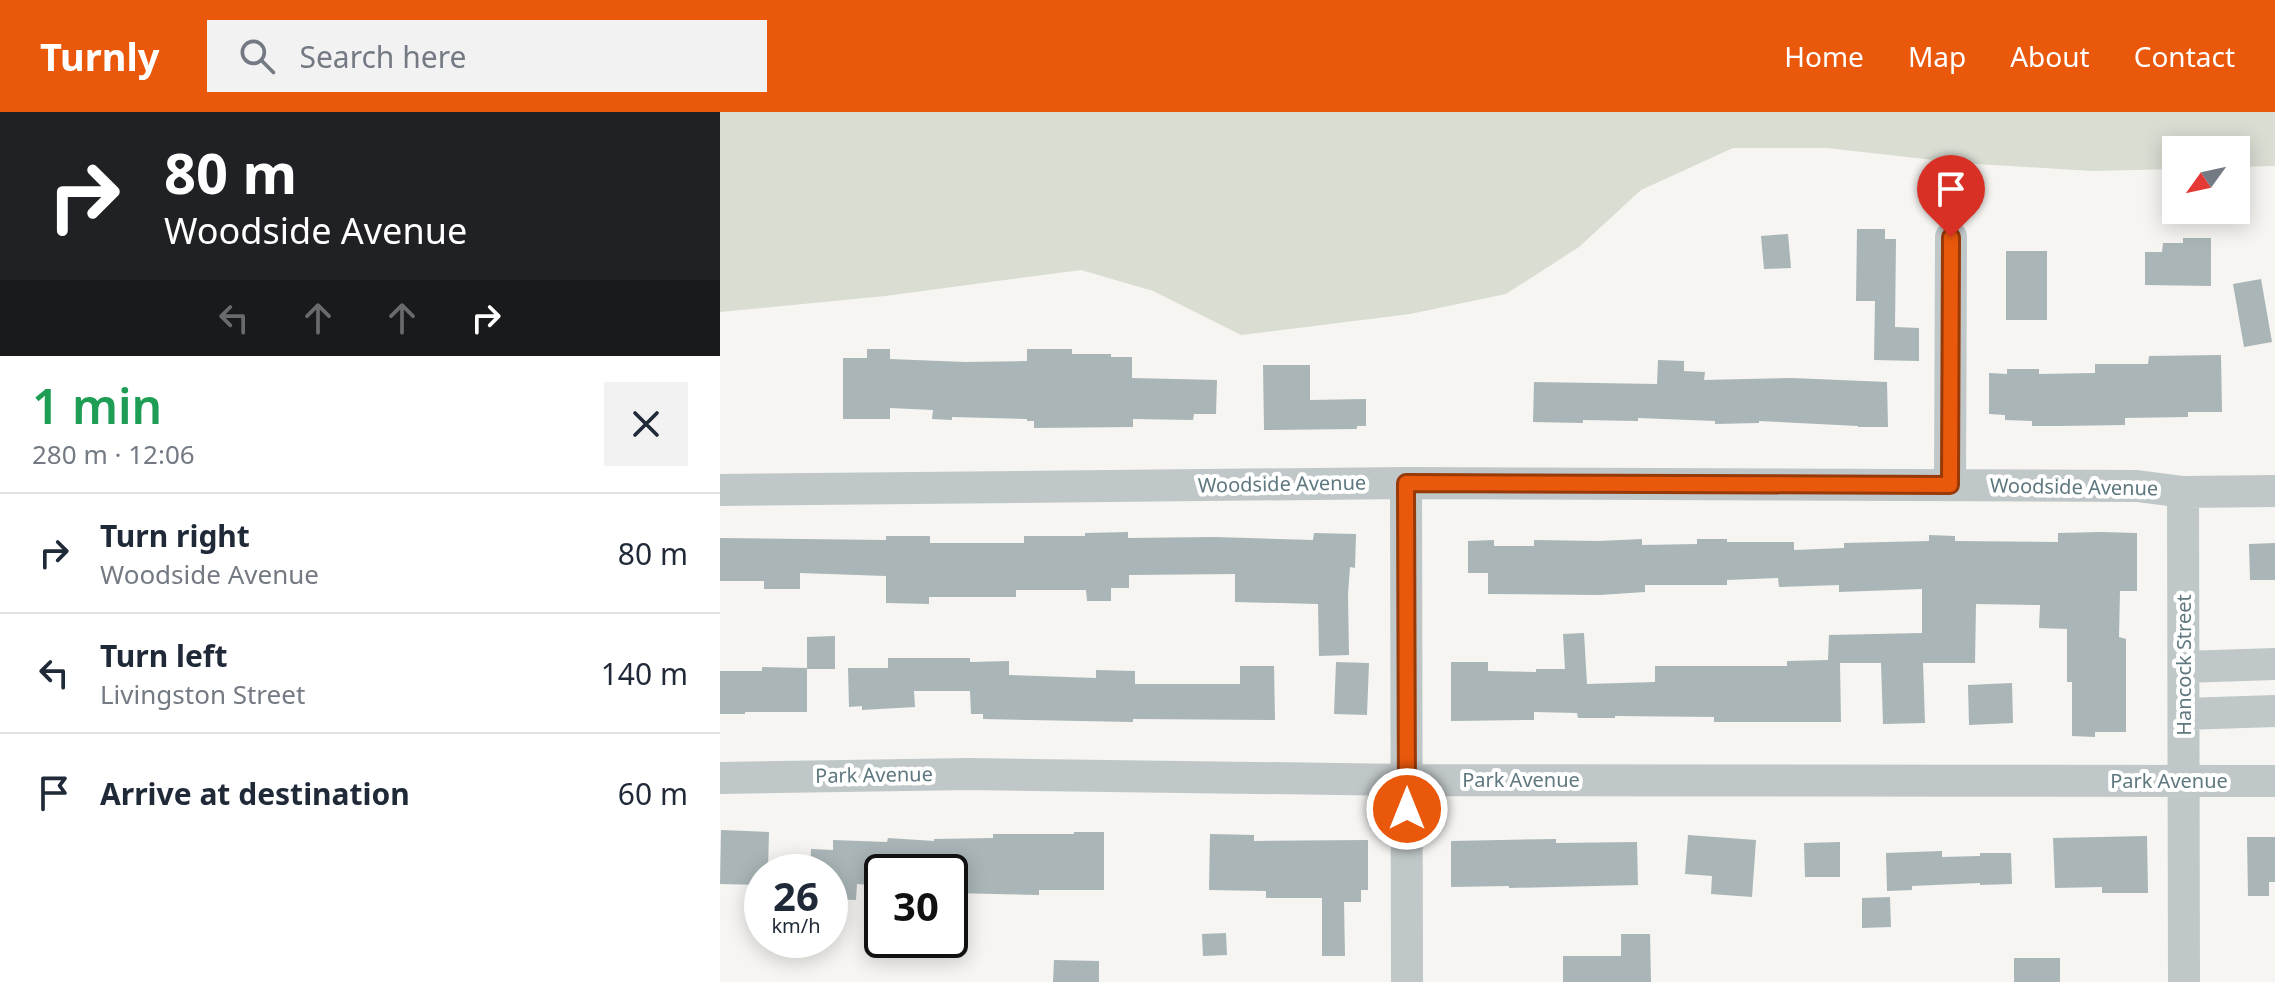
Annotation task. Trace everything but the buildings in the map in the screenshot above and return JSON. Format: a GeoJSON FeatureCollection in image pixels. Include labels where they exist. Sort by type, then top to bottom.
{"type":"FeatureCollection","features":[{"type":"Feature","properties":{"kind":"street"},"geometry":{"type":"LineString","coordinates":[[1950,485],[1951,237]]}},
{"type":"Feature","properties":{"kind":"street"},"geometry":{"type":"LineString","coordinates":[[1406,483],[1407,982]]}},
{"type":"Feature","properties":{"kind":"street","name":"Woodside Avenue"},"geometry":{"type":"LineString","coordinates":[[720,490],[1406,483],[2137,486],[2183,492],[2275,491]]}},
{"type":"Feature","properties":{"kind":"street","name":"Hancock Street"},"geometry":{"type":"LineString","coordinates":[[2183,492],[2184,982]]}},
{"type":"Feature","properties":{"kind":"street"},"geometry":{"type":"LineString","coordinates":[[2184,667],[2275,664]]}},
{"type":"Feature","properties":{"kind":"street"},"geometry":{"type":"LineString","coordinates":[[2184,714],[2275,711]]}},
{"type":"Feature","properties":{"kind":"street","name":"Park Avenue"},"geometry":{"type":"LineString","coordinates":[[720,778],[970,774],[1407,780],[2275,781]]}},
{"type":"Feature","properties":{"kind":"shaded area"},"geometry":{"type":"Polygon","coordinates":[[[720,112],[2275,112],[2275,166],[2250,167],[2250,136],[2162,136],[2162,169],[2092,171],[1960,163],[1827,148],[1733,148],[1641,190],[1579,247],[1506,294],[1410,314],[1241,335],[1153,291],[1081,270],[885,296],[720,312],[720,112]]]}},
{"type":"Feature","properties":{"kind":"route"},"geometry":{"type":"LineString","coordinates":[[1407,809],[1406,483],[1950,485],[1951,237]]}}]}
